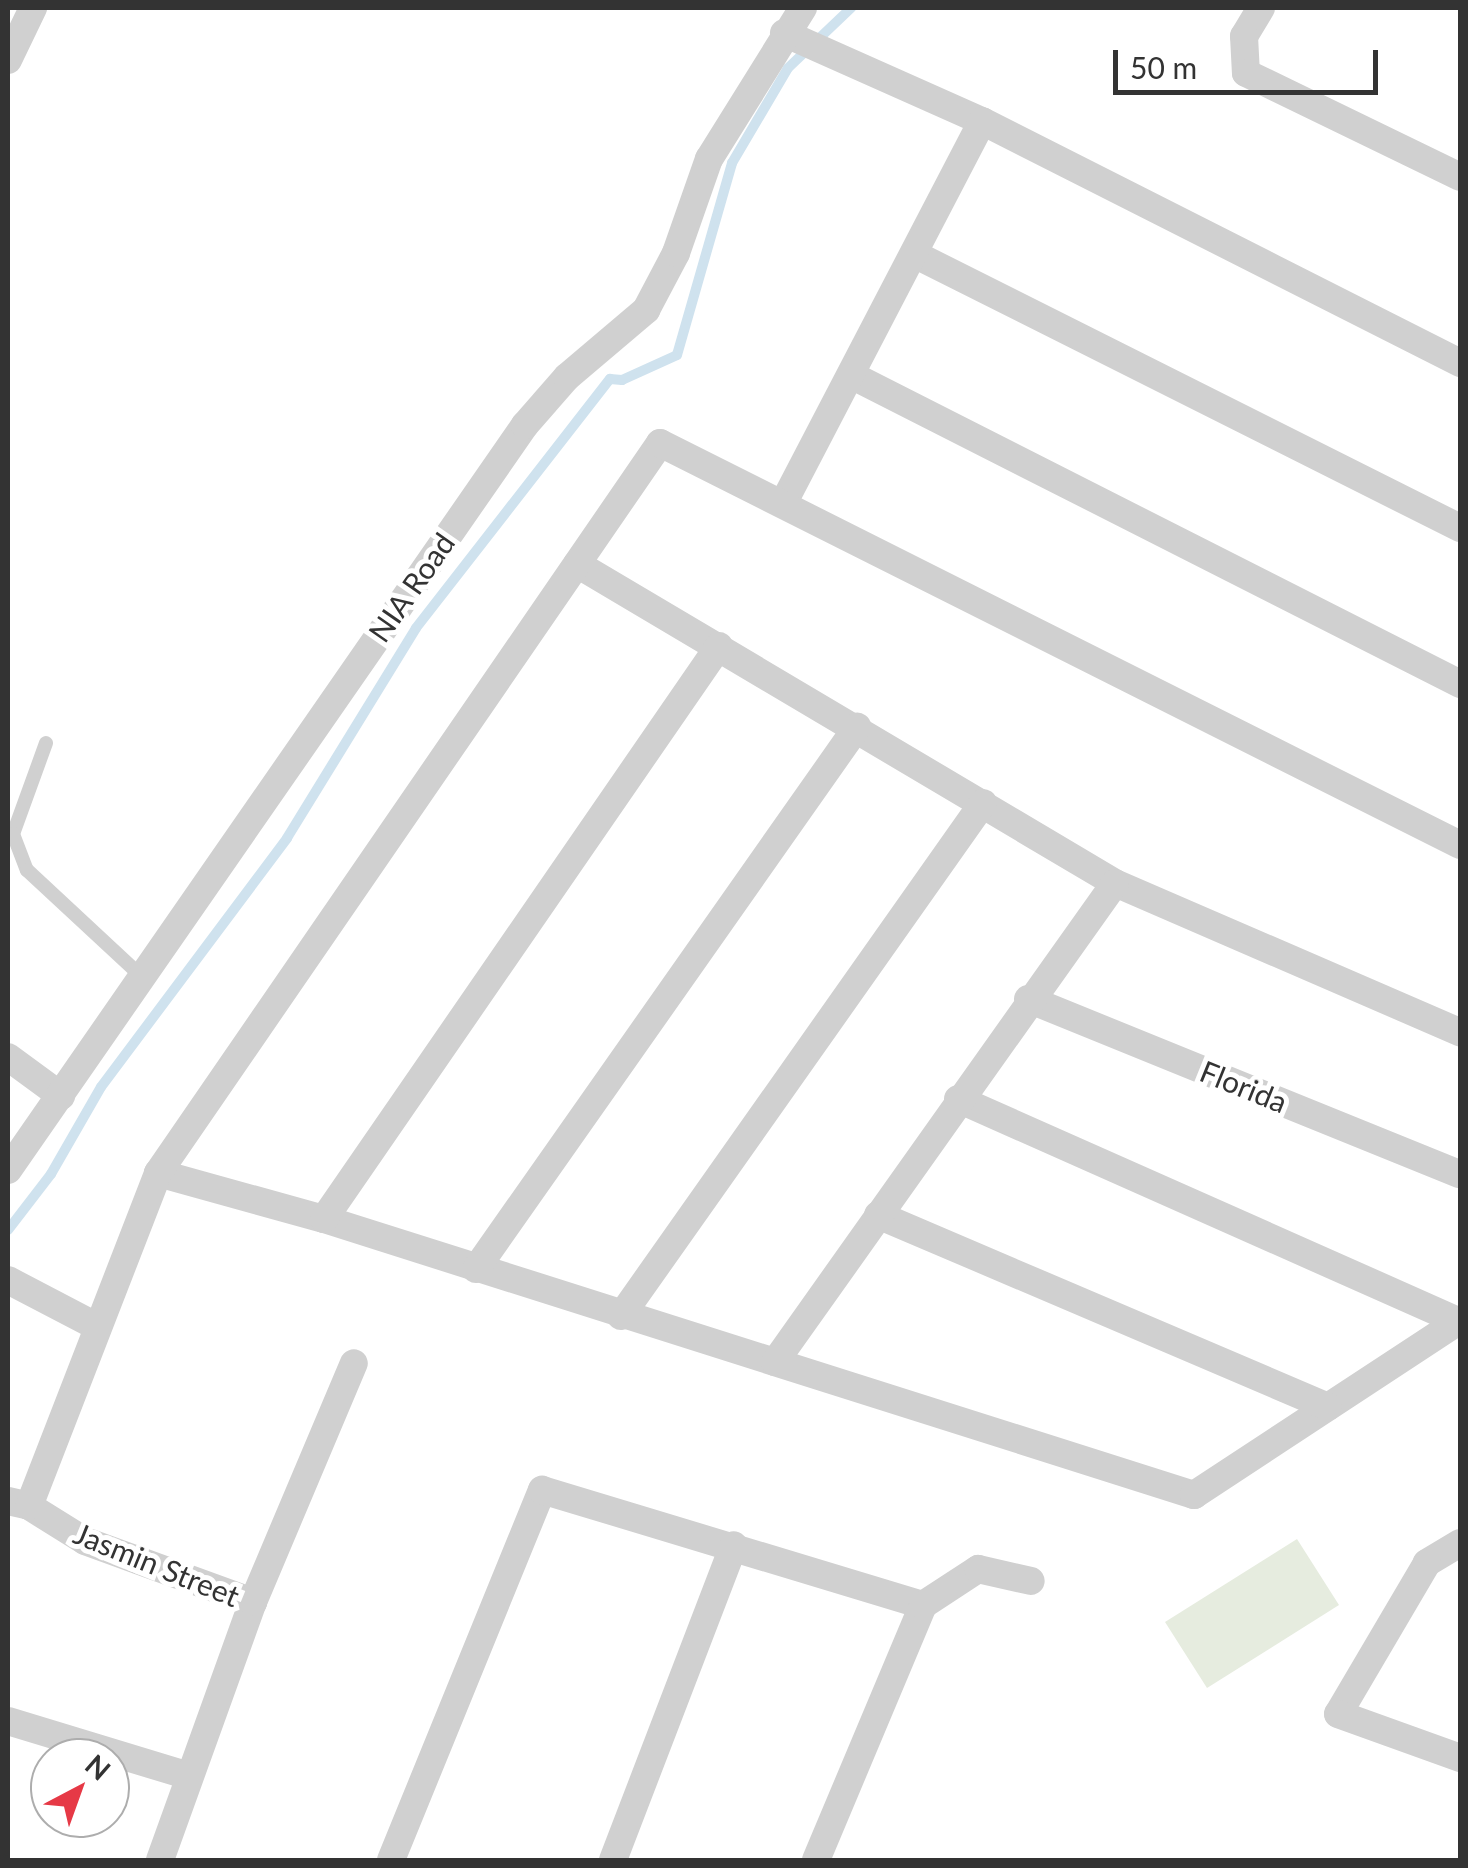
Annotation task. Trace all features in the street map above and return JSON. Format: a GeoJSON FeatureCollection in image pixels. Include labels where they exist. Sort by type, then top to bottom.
{"type":"FeatureCollection","features":[{"type":"Feature","properties":{"kind":"street"},"geometry":{"type":"LineString","coordinates":[[8,60],[34,8]]}},
{"type":"Feature","properties":{"kind":"street","name":"NIA Road"},"geometry":{"type":"LineString","coordinates":[[8,1170],[139,974],[526,424],[567,377],[646,310],[676,254],[709,159],[799,41],[803,8]]}},
{"type":"Feature","properties":{"kind":"street"},"geometry":{"type":"LineString","coordinates":[[1262,8],[1244,36],[1246,73],[1460,177]]}},
{"type":"Feature","properties":{"kind":"street"},"geometry":{"type":"LineString","coordinates":[[799,41],[982,121],[1460,363]]}},
{"type":"Feature","properties":{"kind":"street"},"geometry":{"type":"LineString","coordinates":[[784,500],[982,121]]}},
{"type":"Feature","properties":{"kind":"street"},"geometry":{"type":"LineString","coordinates":[[914,254],[1460,528]]}},
{"type":"Feature","properties":{"kind":"street"},"geometry":{"type":"LineString","coordinates":[[852,376],[1460,684]]}},
{"type":"Feature","properties":{"kind":"street"},"geometry":{"type":"LineString","coordinates":[[18,1503],[158,1173],[660,442],[784,500],[1460,845]]}},
{"type":"Feature","properties":{"kind":"street"},"geometry":{"type":"LineString","coordinates":[[577,564],[1115,882],[1460,1032]]}},
{"type":"Feature","properties":{"kind":"street"},"geometry":{"type":"LineString","coordinates":[[324,1219],[719,646]]}},
{"type":"Feature","properties":{"kind":"street"},"geometry":{"type":"LineString","coordinates":[[476,1269],[858,727]]}},
{"type":"Feature","properties":{"kind":"street"},"geometry":{"type":"LineString","coordinates":[[621,1316],[983,804]]}},
{"type":"Feature","properties":{"kind":"street"},"geometry":{"type":"LineString","coordinates":[[775,1362],[1028,999],[1115,882]]}},
{"type":"Feature","properties":{"kind":"street","name":"Florida"},"geometry":{"type":"LineString","coordinates":[[1028,999],[1460,1174]]}},
{"type":"Feature","properties":{"kind":"street"},"geometry":{"type":"LineString","coordinates":[[8,1058],[61,1096]]}},
{"type":"Feature","properties":{"kind":"street"},"geometry":{"type":"LineString","coordinates":[[958,1100],[1460,1320]]}},
{"type":"Feature","properties":{"kind":"street"},"geometry":{"type":"LineString","coordinates":[[158,1173],[324,1219],[1194,1496],[1460,1320]]}},
{"type":"Feature","properties":{"kind":"street"},"geometry":{"type":"LineString","coordinates":[[878,1214],[1328,1407]]}},
{"type":"Feature","properties":{"kind":"street"},"geometry":{"type":"LineString","coordinates":[[8,1280],[96,1326]]}},
{"type":"Feature","properties":{"kind":"street"},"geometry":{"type":"LineString","coordinates":[[160,1860],[253,1602],[354,1364]]}},
{"type":"Feature","properties":{"kind":"street"},"geometry":{"type":"LineString","coordinates":[[391,1860],[542,1490],[734,1544],[923,1605]]}},
{"type":"Feature","properties":{"kind":"street","name":"Jasmin Street"},"geometry":{"type":"LineString","coordinates":[[18,1503],[85,1540],[253,1602]]}},
{"type":"Feature","properties":{"kind":"street"},"geometry":{"type":"LineString","coordinates":[[1460,1543],[1427,1563],[1338,1714],[1460,1758]]}},
{"type":"Feature","properties":{"kind":"street"},"geometry":{"type":"LineString","coordinates":[[613,1860],[734,1544]]}},
{"type":"Feature","properties":{"kind":"street"},"geometry":{"type":"LineString","coordinates":[[816,1860],[923,1605],[978,1569],[1031,1581]]}},
{"type":"Feature","properties":{"kind":"street"},"geometry":{"type":"LineString","coordinates":[[8,1721],[189,1776]]}},
{"type":"Feature","properties":{"kind":"lane"},"geometry":{"type":"LineString","coordinates":[[46,743],[13,834],[27,870],[139,974]]}},
{"type":"Feature","properties":{"kind":"shaded area"},"geometry":{"type":"Polygon","coordinates":[[[1297,1539],[1339,1605],[1207,1688],[1165,1622],[1297,1539]]]}},
{"type":"Feature","properties":{"kind":"waterway"},"geometry":{"type":"LineString","coordinates":[[8,1230],[51,1174],[101,1087],[287,838],[416,628],[610,379],[622,380],[677,355],[732,163],[788,68],[851,8]]}}]}
